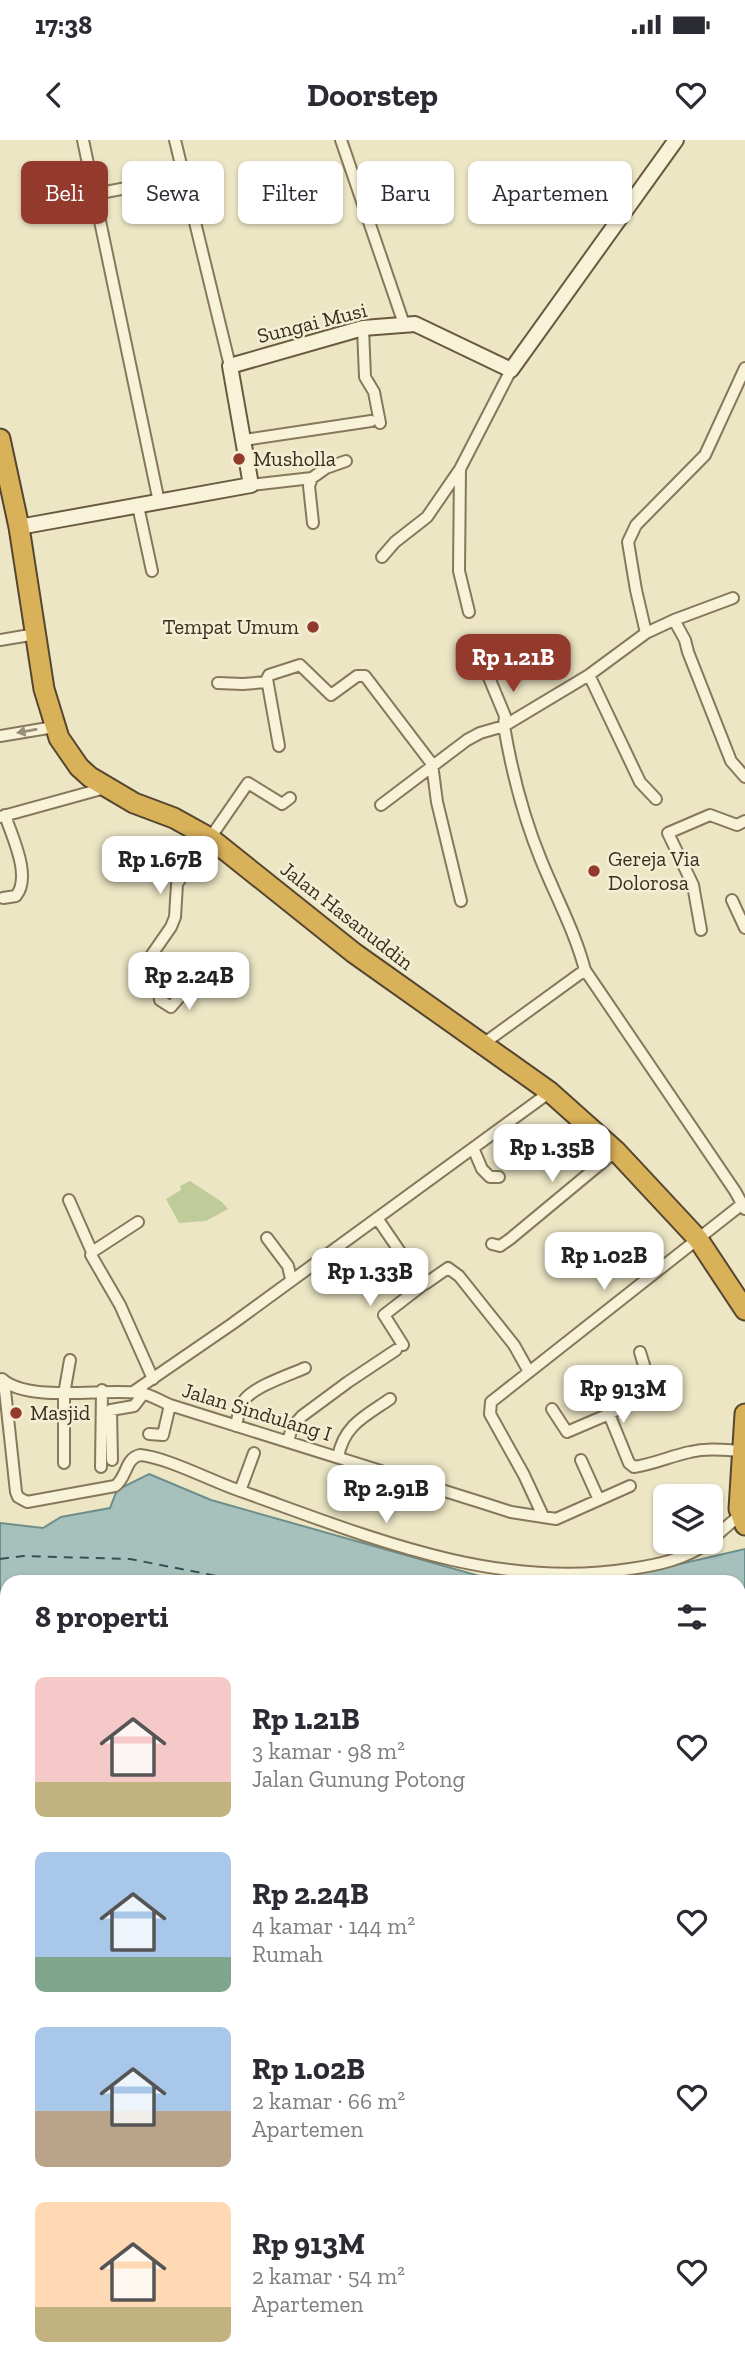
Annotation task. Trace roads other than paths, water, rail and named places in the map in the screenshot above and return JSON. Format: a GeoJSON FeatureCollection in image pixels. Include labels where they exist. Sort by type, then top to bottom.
{"type":"FeatureCollection","features":[{"type":"Feature","properties":{"kind":"highway","name":"Jalan Hasanuddin"},"geometry":{"type":"LineString","coordinates":[[0,439],[19,527],[44,689],[54,727],[79,766],[106,787],[134,803],[174,818],[209,838],[354,953],[550,1092],[616,1151],[698,1239],[745,1310]]}},
{"type":"Feature","properties":{"kind":"highway"},"geometry":{"type":"LineString","coordinates":[[743,1520],[741,1451],[745,1414]]}},
{"type":"Feature","properties":{"kind":"street"},"geometry":{"type":"LineString","coordinates":[[83,140],[88,161]]}},
{"type":"Feature","properties":{"kind":"street"},"geometry":{"type":"LineString","coordinates":[[175,140],[180,161]]}},
{"type":"Feature","properties":{"kind":"street"},"geometry":{"type":"LineString","coordinates":[[341,140],[404,324]]}},
{"type":"Feature","properties":{"kind":"street"},"geometry":{"type":"LineString","coordinates":[[382,557],[395,542],[427,517],[460,469],[510,370],[676,140]]}},
{"type":"Feature","properties":{"kind":"street"},"geometry":{"type":"LineString","coordinates":[[101,224],[159,502]]}},
{"type":"Feature","properties":{"kind":"street"},"geometry":{"type":"LineString","coordinates":[[195,224],[230,366],[251,485]]}},
{"type":"Feature","properties":{"kind":"street","name":"Sungai Musi"},"geometry":{"type":"LineString","coordinates":[[230,366],[363,328],[404,324],[424,327],[510,370]]}},
{"type":"Feature","properties":{"kind":"street"},"geometry":{"type":"LineString","coordinates":[[244,440],[375,422],[374,392],[365,377],[363,328]]}},
{"type":"Feature","properties":{"kind":"street"},"geometry":{"type":"LineString","coordinates":[[646,633],[628,539],[636,525],[705,455],[742,382],[745,368]]}},
{"type":"Feature","properties":{"kind":"street"},"geometry":{"type":"LineString","coordinates":[[19,527],[251,485],[312,478],[326,468],[346,461]]}},
{"type":"Feature","properties":{"kind":"street"},"geometry":{"type":"LineString","coordinates":[[460,469],[459,570],[469,612]]}},
{"type":"Feature","properties":{"kind":"street"},"geometry":{"type":"LineString","coordinates":[[312,478],[309,486],[313,523]]}},
{"type":"Feature","properties":{"kind":"street"},"geometry":{"type":"LineString","coordinates":[[138,506],[152,571]]}},
{"type":"Feature","properties":{"kind":"street"},"geometry":{"type":"LineString","coordinates":[[381,805],[432,764],[480,733],[504,726],[589,674],[646,633],[733,598]]}},
{"type":"Feature","properties":{"kind":"street"},"geometry":{"type":"LineString","coordinates":[[674,620],[683,636],[731,761],[745,777]]}},
{"type":"Feature","properties":{"kind":"street"},"geometry":{"type":"LineString","coordinates":[[0,640],[36,634]]}},
{"type":"Feature","properties":{"kind":"street"},"geometry":{"type":"LineString","coordinates":[[279,746],[268,677],[300,665],[331,695],[357,676],[365,676],[432,764],[437,802],[461,901]]}},
{"type":"Feature","properties":{"kind":"street"},"geometry":{"type":"LineString","coordinates":[[485,668],[505,716],[504,726],[520,802],[579,947],[584,970],[735,1191],[743,1208],[698,1239],[528,1370],[491,1402],[489,1411],[524,1475],[542,1516]]}},
{"type":"Feature","properties":{"kind":"street"},"geometry":{"type":"LineString","coordinates":[[589,674],[640,782],[656,799]]}},
{"type":"Feature","properties":{"kind":"street"},"geometry":{"type":"LineString","coordinates":[[218,683],[267,682]]}},
{"type":"Feature","properties":{"kind":"street"},"geometry":{"type":"LineString","coordinates":[[0,736],[54,727]]}},
{"type":"Feature","properties":{"kind":"street"},"geometry":{"type":"LineString","coordinates":[[203,969],[172,1006],[160,1000],[158,986],[143,971],[175,917],[177,884],[248,783],[282,804],[290,797]]}},
{"type":"Feature","properties":{"kind":"street"},"geometry":{"type":"LineString","coordinates":[[3,898],[16,896],[23,883],[20,862],[3,816],[106,787]]}},
{"type":"Feature","properties":{"kind":"street"},"geometry":{"type":"LineString","coordinates":[[701,930],[693,885],[667,832],[709,815],[737,825],[745,821]]}},
{"type":"Feature","properties":{"kind":"street"},"geometry":{"type":"LineString","coordinates":[[732,900],[745,928]]}},
{"type":"Feature","properties":{"kind":"street"},"geometry":{"type":"LineString","coordinates":[[483,1044],[584,970]]}},
{"type":"Feature","properties":{"kind":"street"},"geometry":{"type":"LineString","coordinates":[[112,1460],[111,1410],[134,1406],[139,1392],[153,1379],[550,1092]]}},
{"type":"Feature","properties":{"kind":"street"},"geometry":{"type":"LineString","coordinates":[[473,1148],[482,1169],[490,1177],[499,1177]]}},
{"type":"Feature","properties":{"kind":"street"},"geometry":{"type":"LineString","coordinates":[[492,1244],[500,1246],[510,1239],[616,1151]]}},
{"type":"Feature","properties":{"kind":"street"},"geometry":{"type":"LineString","coordinates":[[69,1200],[92,1252],[94,1264],[120,1306],[153,1379]]}},
{"type":"Feature","properties":{"kind":"street"},"geometry":{"type":"LineString","coordinates":[[377,1218],[424,1284]]}},
{"type":"Feature","properties":{"kind":"street"},"geometry":{"type":"LineString","coordinates":[[92,1252],[138,1222]]}},
{"type":"Feature","properties":{"kind":"street"},"geometry":{"type":"LineString","coordinates":[[267,1238],[288,1266],[291,1279]]}},
{"type":"Feature","properties":{"kind":"street"},"geometry":{"type":"LineString","coordinates":[[288,1442],[292,1427],[302,1416],[348,1381],[400,1347],[384,1315],[450,1268],[478,1298],[528,1370]]}},
{"type":"Feature","properties":{"kind":"street"},"geometry":{"type":"LineString","coordinates":[[552,1409],[567,1432],[610,1414],[650,1391],[640,1352]]}},
{"type":"Feature","properties":{"kind":"street"},"geometry":{"type":"LineString","coordinates":[[64,1463],[65,1394],[70,1360]]}},
{"type":"Feature","properties":{"kind":"street"},"geometry":{"type":"LineString","coordinates":[[236,1426],[245,1398],[305,1368]]}},
{"type":"Feature","properties":{"kind":"street"},"geometry":{"type":"LineString","coordinates":[[2,1379],[18,1497],[27,1502],[115,1486],[121,1483],[130,1461],[140,1455],[367,1536],[457,1561],[546,1575]]}},
{"type":"Feature","properties":{"kind":"street","name":"Jalan Sindulang I"},"geometry":{"type":"LineString","coordinates":[[2,1379],[15,1387],[65,1394],[102,1390],[139,1392],[170,1405],[501,1509],[556,1519],[630,1486]]}},
{"type":"Feature","properties":{"kind":"street"},"geometry":{"type":"LineString","coordinates":[[101,1467],[102,1390]]}},
{"type":"Feature","properties":{"kind":"street"},"geometry":{"type":"LineString","coordinates":[[338,1457],[340,1445],[352,1426],[390,1399]]}},
{"type":"Feature","properties":{"kind":"street"},"geometry":{"type":"LineString","coordinates":[[149,1433],[163,1435],[170,1405]]}},
{"type":"Feature","properties":{"kind":"street"},"geometry":{"type":"LineString","coordinates":[[610,1414],[629,1463],[634,1466],[659,1462],[690,1452],[741,1451]]}},
{"type":"Feature","properties":{"kind":"street"},"geometry":{"type":"LineString","coordinates":[[240,1491],[254,1454]]}},
{"type":"Feature","properties":{"kind":"street"},"geometry":{"type":"LineString","coordinates":[[580,1460],[598,1500]]}},
{"type":"Feature","properties":{"kind":"street"},"geometry":{"type":"LineString","coordinates":[[723,1533],[743,1520]]}},
{"type":"Feature","properties":{"kind":"street"},"geometry":{"type":"LineString","coordinates":[[570,1575],[622,1571],[687,1554]]}},
{"type":"Feature","properties":{"kind":"water"},"geometry":{"type":"Polygon","coordinates":[[[149,1474],[211,1500],[476,1575],[0,1575],[0,1523],[43,1528],[61,1517],[110,1508],[117,1490],[149,1474]]]}},
{"type":"Feature","properties":{"kind":"water"},"geometry":{"type":"Polygon","coordinates":[[[745,1549],[745,1575],[632,1575],[745,1549]]]}},
{"type":"Feature","properties":{"kind":"place","name":"Musholla"},"geometry":{"type":"Point","coordinates":[239,459]}},
{"type":"Feature","properties":{"kind":"place","name":"Tempat Umum"},"geometry":{"type":"Point","coordinates":[313,627]}},
{"type":"Feature","properties":{"kind":"place","name":"Gereja Via Dolorosa"},"geometry":{"type":"Point","coordinates":[594,871]}},
{"type":"Feature","properties":{"kind":"place","name":"Masjid"},"geometry":{"type":"Point","coordinates":[16,1413]}}]}
